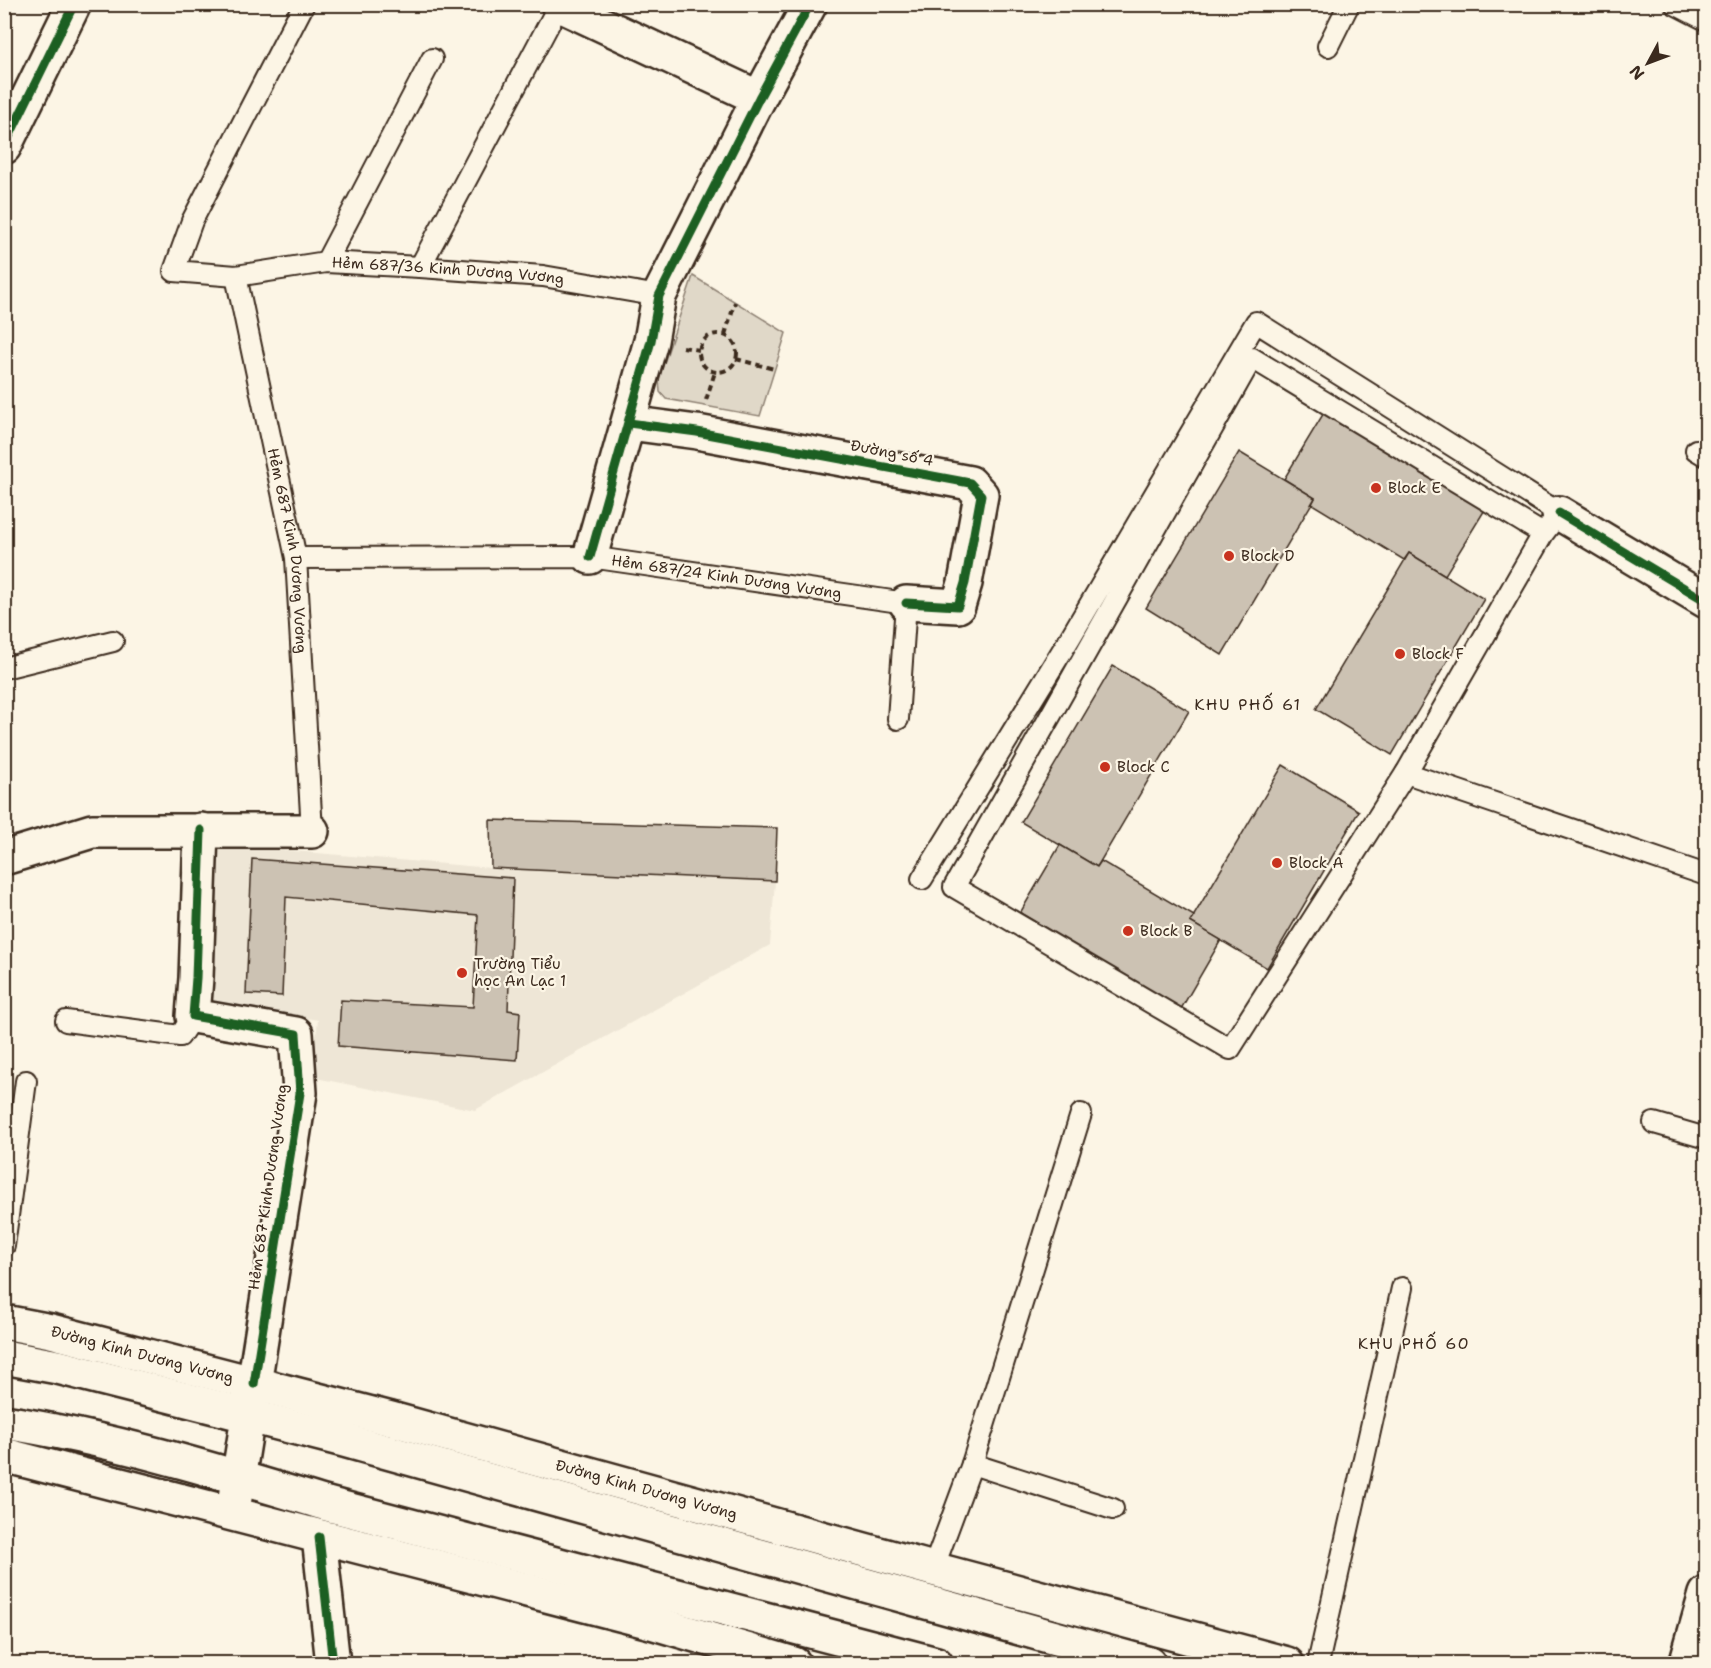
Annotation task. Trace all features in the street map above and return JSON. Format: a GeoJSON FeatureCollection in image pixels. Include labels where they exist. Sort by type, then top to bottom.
{"type":"FeatureCollection","features":[{"type":"Feature","properties":{"kind":"main road"},"geometry":{"type":"LineString","coordinates":[[4,147],[74,4]]}},
{"type":"Feature","properties":{"kind":"main road"},"geometry":{"type":"LineString","coordinates":[[590,557],[651,340],[659,296],[759,98],[810,4]]}},
{"type":"Feature","properties":{"kind":"main road"},"geometry":{"type":"LineString","coordinates":[[559,5],[759,98]]}},
{"type":"Feature","properties":{"kind":"main road","name":"Đường số 4"},"geometry":{"type":"LineString","coordinates":[[629,423],[697,432],[970,483],[981,495],[965,583],[958,606],[906,603]]}},
{"type":"Feature","properties":{"kind":"main road"},"geometry":{"type":"LineString","coordinates":[[1551,523],[1707,601]]}},
{"type":"Feature","properties":{"kind":"main road"},"geometry":{"type":"LineString","coordinates":[[193,1016],[201,830]]}},
{"type":"Feature","properties":{"kind":"main road"},"geometry":{"type":"LineString","coordinates":[[7,857],[92,831],[312,831]]}},
{"type":"Feature","properties":{"kind":"main road","name":"Hẻm 687 Kinh Dương Vương"},"geometry":{"type":"LineString","coordinates":[[193,1016],[296,1034],[300,1093],[251,1399]]}},
{"type":"Feature","properties":{"kind":"main road","name":"Đường Kinh Dương Vương"},"geometry":{"type":"LineString","coordinates":[[4,1322],[72,1336],[251,1399],[1149,1664]]}},
{"type":"Feature","properties":{"kind":"main road","name":"Đường Kinh Dương Vương"},"geometry":{"type":"LineString","coordinates":[[4,1357],[251,1399],[391,1419],[1287,1664]]}},
{"type":"Feature","properties":{"kind":"main road"},"geometry":{"type":"LineString","coordinates":[[232,1515],[251,1399]]}},
{"type":"Feature","properties":{"kind":"main road"},"geometry":{"type":"LineString","coordinates":[[4,1422],[44,1428],[238,1477],[327,1504],[882,1656],[936,1664]]}},
{"type":"Feature","properties":{"kind":"main road"},"geometry":{"type":"LineString","coordinates":[[4,1455],[651,1623],[795,1664]]}},
{"type":"Feature","properties":{"kind":"main road"},"geometry":{"type":"LineString","coordinates":[[319,1537],[333,1664]]}},
{"type":"Feature","properties":{"kind":"main road"},"geometry":{"type":"LineString","coordinates":[[1686,1664],[1707,1594]]}},
{"type":"Feature","properties":{"kind":"lane","name":"Hẻm 687/36 Kinh Dương Vương"},"geometry":{"type":"LineString","coordinates":[[304,4],[192,221],[174,272],[236,276],[326,262],[543,276],[659,296]]}},
{"type":"Feature","properties":{"kind":"lane"},"geometry":{"type":"LineString","coordinates":[[1328,46],[1349,4]]}},
{"type":"Feature","properties":{"kind":"lane"},"geometry":{"type":"LineString","coordinates":[[1675,4],[1707,21]]}},
{"type":"Feature","properties":{"kind":"lane"},"geometry":{"type":"LineString","coordinates":[[420,267],[559,5]]}},
{"type":"Feature","properties":{"kind":"lane"},"geometry":{"type":"LineString","coordinates":[[326,262],[432,59]]}},
{"type":"Feature","properties":{"kind":"lane","name":"Hẻm 687 Kinh Dương Vương"},"geometry":{"type":"LineString","coordinates":[[236,276],[296,558],[312,831]]}},
{"type":"Feature","properties":{"kind":"lane"},"geometry":{"type":"LineString","coordinates":[[922,879],[1070,638],[1256,322],[1551,523]]}},
{"type":"Feature","properties":{"kind":"lane"},"geometry":{"type":"LineString","coordinates":[[1252,358],[1551,523],[1406,773],[1230,1049],[954,887],[1252,358]]}},
{"type":"Feature","properties":{"kind":"lane","name":"Hẻm 687/24 Kinh Dương Vương"},"geometry":{"type":"LineString","coordinates":[[296,558],[590,557],[906,603]]}},
{"type":"Feature","properties":{"kind":"lane"},"geometry":{"type":"LineString","coordinates":[[898,719],[906,603]]}},
{"type":"Feature","properties":{"kind":"lane"},"geometry":{"type":"LineString","coordinates":[[4,668],[113,641]]}},
{"type":"Feature","properties":{"kind":"lane"},"geometry":{"type":"LineString","coordinates":[[1406,773],[1707,875]]}},
{"type":"Feature","properties":{"kind":"lane"},"geometry":{"type":"LineString","coordinates":[[66,1021],[180,1036],[193,1016]]}},
{"type":"Feature","properties":{"kind":"lane"},"geometry":{"type":"LineString","coordinates":[[4,1246],[26,1081]]}},
{"type":"Feature","properties":{"kind":"lane"},"geometry":{"type":"LineString","coordinates":[[933,1569],[972,1464],[1081,1114]]}},
{"type":"Feature","properties":{"kind":"lane"},"geometry":{"type":"LineString","coordinates":[[1654,1123],[1707,1138]]}},
{"type":"Feature","properties":{"kind":"lane"},"geometry":{"type":"LineString","coordinates":[[1318,1664],[1402,1288]]}},
{"type":"Feature","properties":{"kind":"lane"},"geometry":{"type":"LineString","coordinates":[[972,1464],[1113,1509]]}},
{"type":"Feature","properties":{"kind":"path"},"geometry":{"type":"LineString","coordinates":[[725,335],[735,302]]}},
{"type":"Feature","properties":{"kind":"path"},"geometry":{"type":"LineString","coordinates":[[716,333],[725,335],[736,345],[736,359],[730,368],[719,372],[707,368],[702,364],[699,350],[704,339],[716,333]]}},
{"type":"Feature","properties":{"kind":"path"},"geometry":{"type":"LineString","coordinates":[[736,359],[774,369]]}},
{"type":"Feature","properties":{"kind":"shaded area"},"geometry":{"type":"Polygon","coordinates":[[[693,276],[786,333],[760,416],[666,399],[660,392],[659,378],[693,276]]]}},
{"type":"Feature","properties":{"kind":"shaded area","name":"Trường Tiểu học An Lạc 1"},"geometry":{"type":"Polygon","coordinates":[[[490,820],[777,828],[770,945],[475,1110],[311,1077],[318,1020],[204,1001],[202,843],[491,868],[490,820]]]}},
{"type":"Feature","properties":{"kind":"building","name":"Block E"},"geometry":{"type":"Polygon","coordinates":[[[1325,411],[1486,508],[1445,575],[1409,553],[1404,560],[1312,504],[1315,498],[1284,479],[1325,411]]]}},
{"type":"Feature","properties":{"kind":"building","name":"Block D"},"geometry":{"type":"Polygon","coordinates":[[[1239,452],[1315,498],[1222,655],[1146,608],[1239,452]]]}},
{"type":"Feature","properties":{"kind":"building","name":"Block F"},"geometry":{"type":"Polygon","coordinates":[[[1409,553],[1484,599],[1392,755],[1316,709],[1409,553]]]}},
{"type":"Feature","properties":{"kind":"building","name":"Block C"},"geometry":{"type":"Polygon","coordinates":[[[1113,666],[1189,711],[1097,867],[1021,822],[1113,666]]]}},
{"type":"Feature","properties":{"kind":"building","name":"Block A"},"geometry":{"type":"Polygon","coordinates":[[[1283,765],[1359,811],[1267,968],[1190,922],[1283,765]]]}},
{"type":"Feature","properties":{"kind":"building"},"geometry":{"type":"Polygon","coordinates":[[[490,820],[777,828],[775,881],[491,868],[490,820]]]}},
{"type":"Feature","properties":{"kind":"building","name":"Block B"},"geometry":{"type":"Polygon","coordinates":[[[1060,845],[1097,867],[1101,861],[1194,916],[1190,922],[1221,940],[1181,1009],[1020,913],[1060,845]]]}},
{"type":"Feature","properties":{"kind":"building"},"geometry":{"type":"Polygon","coordinates":[[[252,859],[513,878],[508,1010],[520,1012],[517,1060],[338,1046],[341,1000],[473,1007],[478,915],[286,897],[282,996],[246,994],[252,859]]]}},
{"type":"Feature","properties":{"kind":"cycle path"},"geometry":{"type":"LineString","coordinates":[[4,147],[74,4]]}},
{"type":"Feature","properties":{"kind":"cycle path"},"geometry":{"type":"LineString","coordinates":[[590,557],[651,341],[659,296],[759,98],[810,4]]}},
{"type":"Feature","properties":{"kind":"cycle path"},"geometry":{"type":"LineString","coordinates":[[629,423],[697,432],[970,483],[981,495],[965,583],[958,606],[906,603]]}},
{"type":"Feature","properties":{"kind":"cycle path"},"geometry":{"type":"LineString","coordinates":[[1559,513],[1706,601]]}},
{"type":"Feature","properties":{"kind":"cycle path"},"geometry":{"type":"LineString","coordinates":[[201,830],[193,1016],[296,1034],[300,1093],[254,1384]]}},
{"type":"Feature","properties":{"kind":"cycle path"},"geometry":{"type":"LineString","coordinates":[[319,1537],[333,1664]]}},
{"type":"Feature","properties":{"kind":"place","name":"Block E"},"geometry":{"type":"Point","coordinates":[1376,488]}},
{"type":"Feature","properties":{"kind":"place","name":"Block D"},"geometry":{"type":"Point","coordinates":[1229,556]}},
{"type":"Feature","properties":{"kind":"place","name":"Block F"},"geometry":{"type":"Point","coordinates":[1400,654]}},
{"type":"Feature","properties":{"kind":"place","name":"Block C"},"geometry":{"type":"Point","coordinates":[1105,767]}},
{"type":"Feature","properties":{"kind":"place","name":"Block A"},"geometry":{"type":"Point","coordinates":[1277,863]}},
{"type":"Feature","properties":{"kind":"place","name":"Block B"},"geometry":{"type":"Point","coordinates":[1128,931]}},
{"type":"Feature","properties":{"kind":"place","name":"Trường Tiểu học An Lạc 1"},"geometry":{"type":"Point","coordinates":[462,973]}},
{"type":"Feature","properties":{"kind":"district","name":"KHU PHỐ 61"},"geometry":{"type":"Point","coordinates":[1248,704]}},
{"type":"Feature","properties":{"kind":"district","name":"KHU PHỐ 60"},"geometry":{"type":"Point","coordinates":[1414,1343]}}]}
